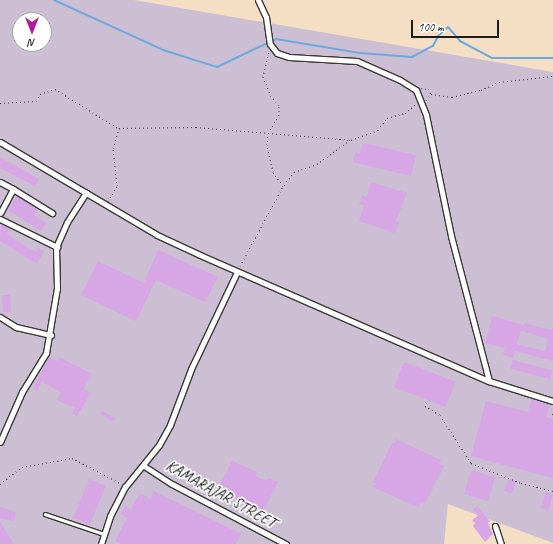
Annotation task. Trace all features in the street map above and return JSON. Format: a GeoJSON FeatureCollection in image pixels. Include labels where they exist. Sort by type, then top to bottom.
{"type":"FeatureCollection","features":[{"type":"Feature","properties":{"kind":"street"},"geometry":{"type":"LineString","coordinates":[[258,0],[266,17],[270,44],[277,53],[289,57],[357,61],[415,88],[423,102],[452,236],[489,380]]}},
{"type":"Feature","properties":{"kind":"street"},"geometry":{"type":"LineString","coordinates":[[0,142],[158,235],[237,272],[489,380],[553,402]]}},
{"type":"Feature","properties":{"kind":"street"},"geometry":{"type":"LineString","coordinates":[[0,182],[52,213]]}},
{"type":"Feature","properties":{"kind":"street"},"geometry":{"type":"LineString","coordinates":[[0,213],[13,189]]}},
{"type":"Feature","properties":{"kind":"street"},"geometry":{"type":"LineString","coordinates":[[0,442],[22,392],[46,353],[51,335],[57,288],[57,248],[67,222],[86,193]]}},
{"type":"Feature","properties":{"kind":"street"},"geometry":{"type":"LineString","coordinates":[[0,220],[57,248]]}},
{"type":"Feature","properties":{"kind":"street"},"geometry":{"type":"LineString","coordinates":[[101,544],[104,534],[126,486],[144,466],[170,425],[191,368],[237,272]]}},
{"type":"Feature","properties":{"kind":"street"},"geometry":{"type":"LineString","coordinates":[[0,318],[16,327],[51,335]]}},
{"type":"Feature","properties":{"kind":"street","name":"KAMARAJAR STREET"},"geometry":{"type":"LineString","coordinates":[[144,466],[172,484],[286,544]]}},
{"type":"Feature","properties":{"kind":"street"},"geometry":{"type":"LineString","coordinates":[[495,526],[501,544]]}},
{"type":"Feature","properties":{"kind":"lane"},"geometry":{"type":"LineString","coordinates":[[45,514],[104,534]]}},
{"type":"Feature","properties":{"kind":"path"},"geometry":{"type":"LineString","coordinates":[[270,44],[263,77],[271,96],[279,105],[279,115],[268,133],[267,145],[273,172],[283,186]]}},
{"type":"Feature","properties":{"kind":"path"},"geometry":{"type":"LineString","coordinates":[[415,88],[428,89],[431,94],[452,97],[480,90],[499,82],[553,76]]}},
{"type":"Feature","properties":{"kind":"path"},"geometry":{"type":"LineString","coordinates":[[0,102],[36,100],[40,94],[55,89],[119,128],[196,127],[268,133],[311,134],[325,138],[351,140]]}},
{"type":"Feature","properties":{"kind":"path"},"geometry":{"type":"LineString","coordinates":[[237,272],[283,186],[294,172],[317,164],[351,140],[378,130],[387,118],[405,112],[412,105],[423,102],[431,94]]}},
{"type":"Feature","properties":{"kind":"path"},"geometry":{"type":"LineString","coordinates":[[106,205],[117,186],[113,148],[119,128]]}},
{"type":"Feature","properties":{"kind":"path"},"geometry":{"type":"LineString","coordinates":[[426,402],[425,406],[440,415],[471,463],[521,483],[553,492]]}},
{"type":"Feature","properties":{"kind":"path"},"geometry":{"type":"LineString","coordinates":[[0,484],[22,467],[72,458],[126,486]]}},
{"type":"Feature","properties":{"kind":"shaded area"},"geometry":{"type":"Polygon","coordinates":[[[0,0],[134,0],[553,72],[553,543],[448,504],[444,544],[0,544],[0,0]]]}},
{"type":"Feature","properties":{"kind":"building"},"geometry":{"type":"Polygon","coordinates":[[[363,143],[416,155],[411,176],[353,162],[355,152],[360,153],[363,143]]]}},
{"type":"Feature","properties":{"kind":"building"},"geometry":{"type":"Polygon","coordinates":[[[0,157],[39,179],[35,186],[0,168],[0,157]]]}},
{"type":"Feature","properties":{"kind":"building"},"geometry":{"type":"Polygon","coordinates":[[[371,182],[407,193],[396,221],[399,222],[395,233],[359,221],[364,205],[359,204],[362,195],[367,197],[371,182]]]}},
{"type":"Feature","properties":{"kind":"building"},"geometry":{"type":"Polygon","coordinates":[[[17,196],[38,209],[34,215],[46,223],[41,231],[8,210],[17,196]]]}},
{"type":"Feature","properties":{"kind":"building"},"geometry":{"type":"Polygon","coordinates":[[[1,224],[11,229],[7,234],[27,247],[36,252],[39,248],[44,251],[37,264],[0,241],[1,224]]]}},
{"type":"Feature","properties":{"kind":"building"},"geometry":{"type":"Polygon","coordinates":[[[158,250],[218,277],[205,302],[156,280],[136,321],[81,295],[98,261],[144,283],[158,250]]]}},
{"type":"Feature","properties":{"kind":"building"},"geometry":{"type":"Polygon","coordinates":[[[2,295],[10,295],[11,312],[3,312],[2,295]]]}},
{"type":"Feature","properties":{"kind":"building"},"geometry":{"type":"Polygon","coordinates":[[[492,316],[524,325],[525,323],[551,330],[553,327],[553,361],[515,351],[513,358],[503,355],[505,348],[485,343],[492,316]],[[521,331],[517,344],[545,351],[548,339],[521,331]]]}},
{"type":"Feature","properties":{"kind":"building"},"geometry":{"type":"Polygon","coordinates":[[[49,357],[57,361],[59,357],[92,374],[84,389],[91,393],[77,416],[72,414],[75,408],[57,400],[61,392],[42,382],[37,391],[33,389],[49,357]]]}},
{"type":"Feature","properties":{"kind":"building"},"geometry":{"type":"Polygon","coordinates":[[[513,360],[553,371],[550,379],[511,369],[513,360]]]}},
{"type":"Feature","properties":{"kind":"building"},"geometry":{"type":"Polygon","coordinates":[[[404,362],[455,382],[446,407],[394,387],[404,362]]]}},
{"type":"Feature","properties":{"kind":"building"},"geometry":{"type":"Polygon","coordinates":[[[531,399],[550,404],[546,417],[553,419],[553,478],[471,456],[486,401],[528,412],[531,399]]]}},
{"type":"Feature","properties":{"kind":"building"},"geometry":{"type":"Polygon","coordinates":[[[102,411],[115,418],[113,422],[100,414],[102,411]]]}},
{"type":"Feature","properties":{"kind":"building"},"geometry":{"type":"Polygon","coordinates":[[[396,439],[441,460],[439,464],[444,466],[425,504],[420,503],[419,508],[373,487],[376,483],[373,482],[392,443],[395,443],[396,439]]]}},
{"type":"Feature","properties":{"kind":"building"},"geometry":{"type":"Polygon","coordinates":[[[232,461],[257,472],[255,476],[267,481],[268,478],[278,482],[263,511],[217,491],[232,461]]]}},
{"type":"Feature","properties":{"kind":"building"},"geometry":{"type":"Polygon","coordinates":[[[471,470],[495,477],[488,501],[464,494],[471,470]]]}},
{"type":"Feature","properties":{"kind":"building"},"geometry":{"type":"Polygon","coordinates":[[[89,479],[106,486],[90,525],[73,518],[89,479]]]}},
{"type":"Feature","properties":{"kind":"building"},"geometry":{"type":"Polygon","coordinates":[[[509,479],[516,482],[511,494],[504,491],[509,479]]]}},
{"type":"Feature","properties":{"kind":"building"},"geometry":{"type":"Polygon","coordinates":[[[154,491],[235,531],[242,533],[236,544],[121,544],[115,541],[127,518],[121,514],[125,506],[131,510],[139,493],[150,499],[154,491]]]}},
{"type":"Feature","properties":{"kind":"building"},"geometry":{"type":"Polygon","coordinates":[[[546,492],[553,494],[549,511],[541,508],[546,492]]]}},
{"type":"Feature","properties":{"kind":"building"},"geometry":{"type":"Polygon","coordinates":[[[477,506],[490,521],[488,523],[493,534],[485,542],[473,526],[475,523],[472,520],[478,516],[473,509],[477,506]]]}},
{"type":"Feature","properties":{"kind":"building"},"geometry":{"type":"Polygon","coordinates":[[[0,507],[16,512],[14,521],[0,518],[0,507]]]}},
{"type":"Feature","properties":{"kind":"building"},"geometry":{"type":"Polygon","coordinates":[[[0,522],[14,544],[0,544],[0,522]]]}},
{"type":"Feature","properties":{"kind":"waterway"},"geometry":{"type":"LineString","coordinates":[[54,0],[163,50],[217,67],[276,39],[360,53],[412,57],[433,46],[438,36],[448,27],[460,41],[492,58],[553,58]]}}]}
